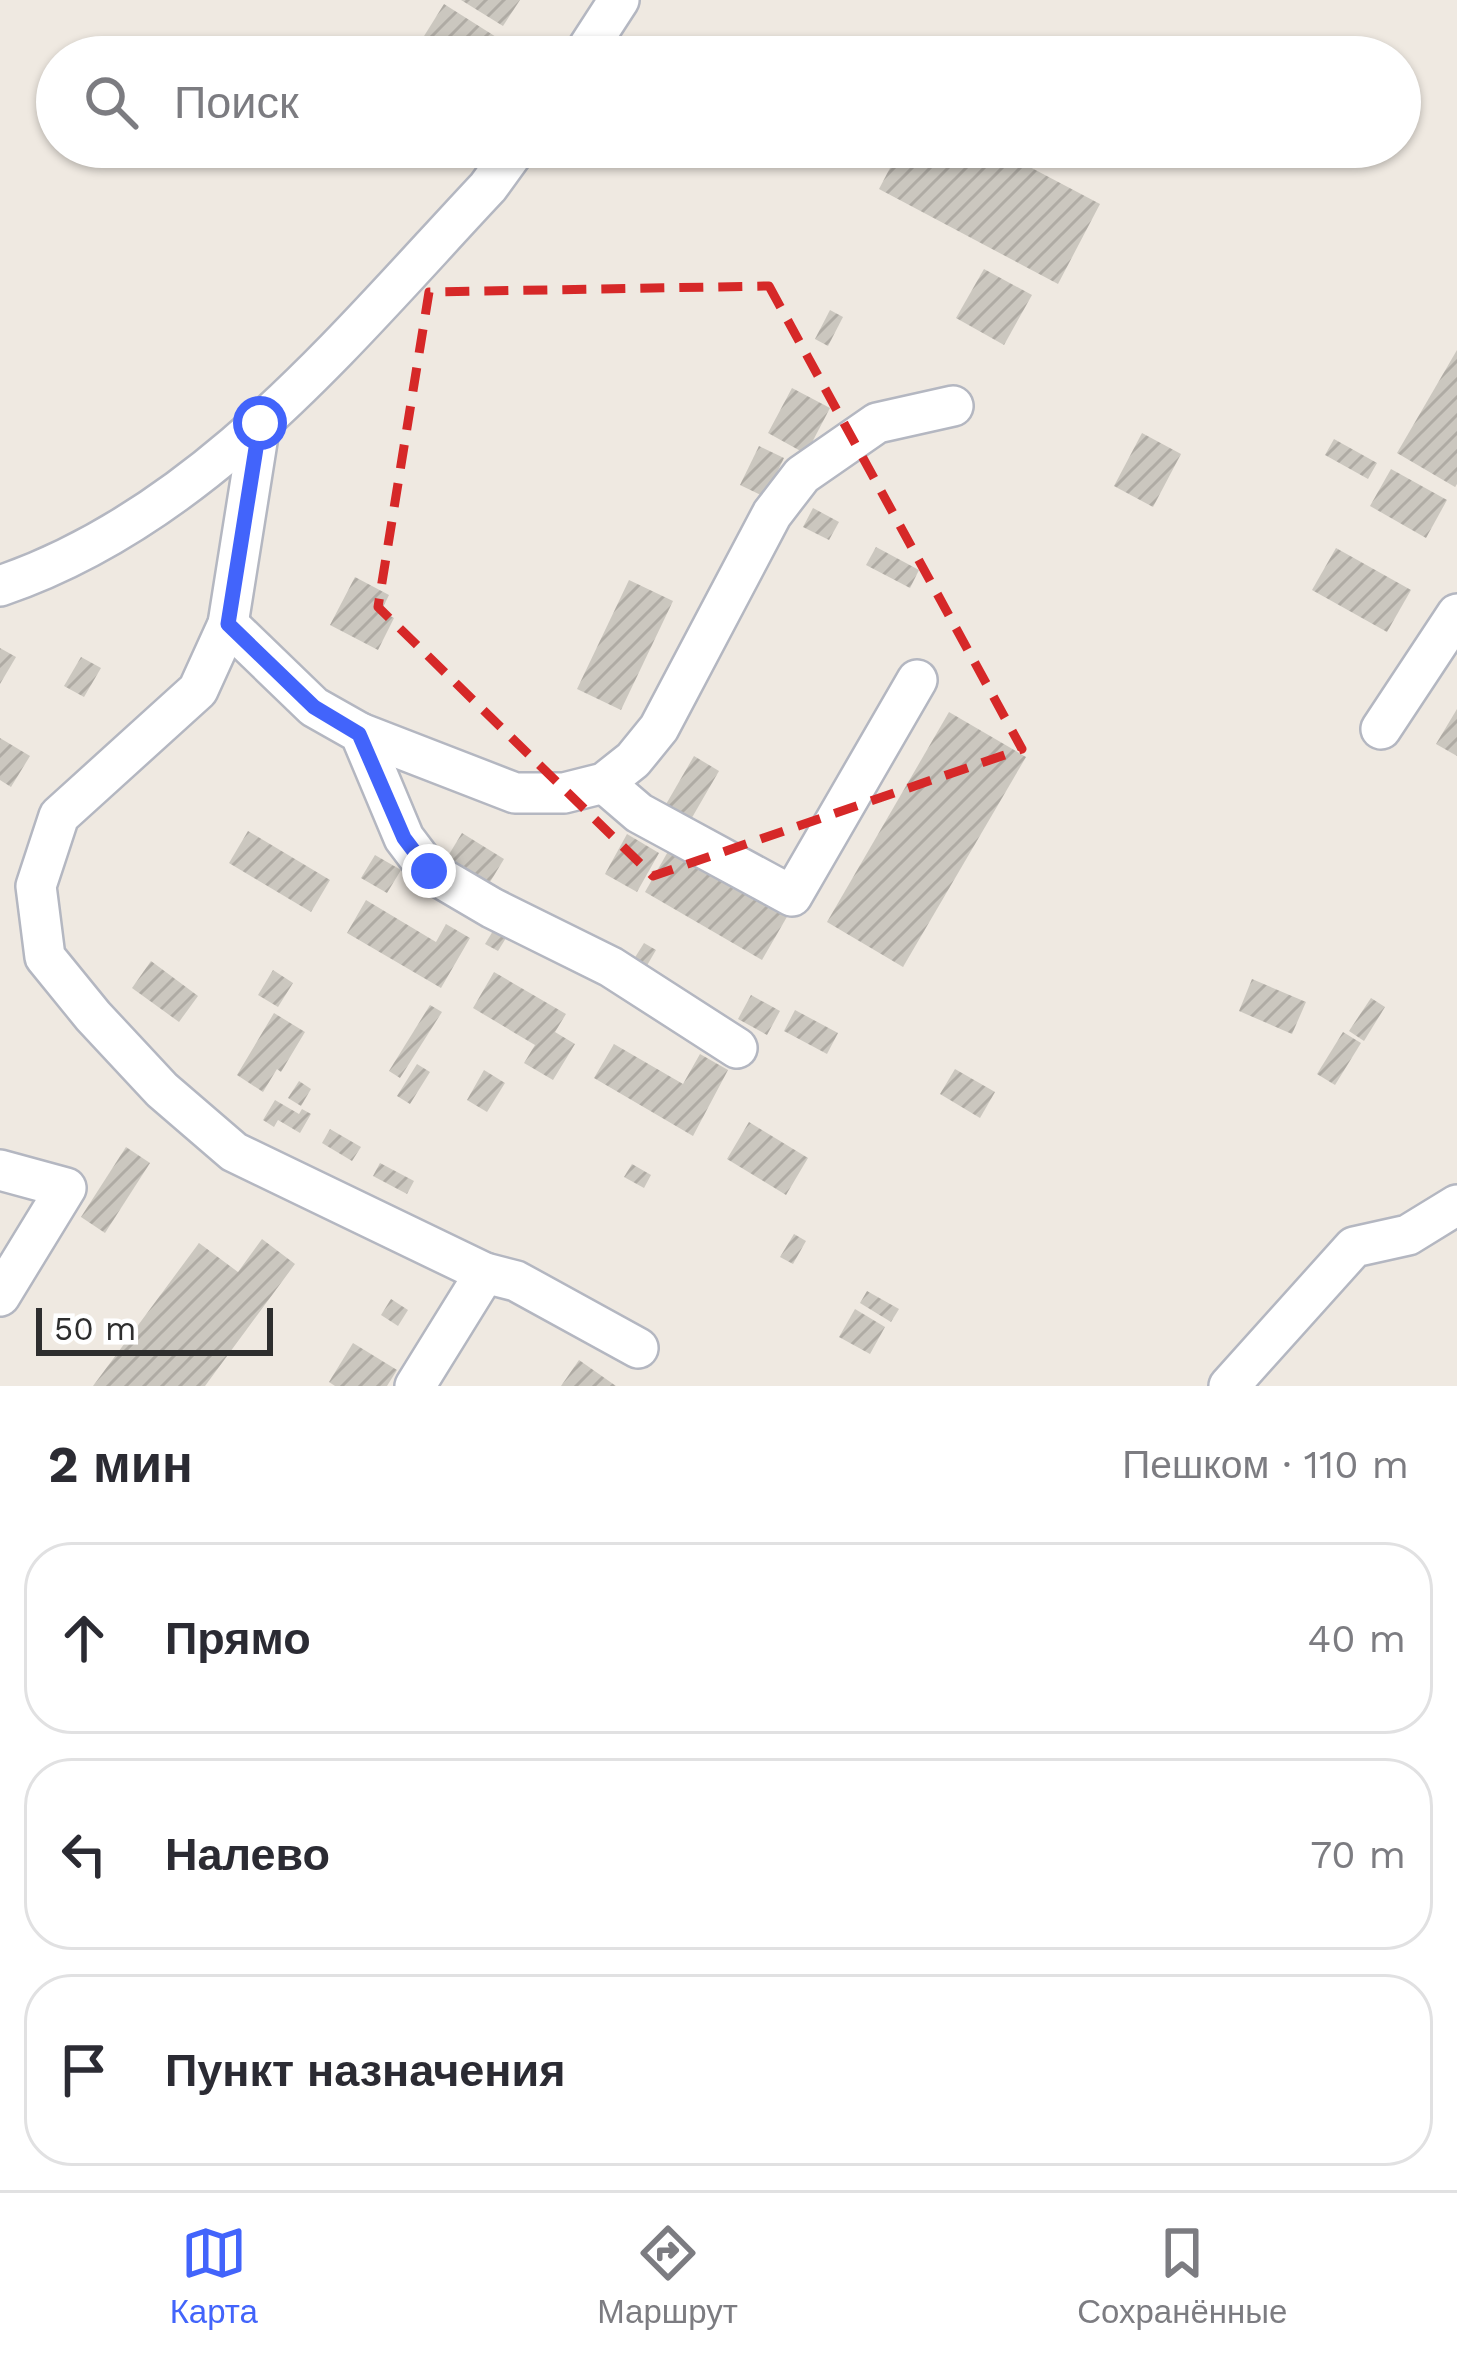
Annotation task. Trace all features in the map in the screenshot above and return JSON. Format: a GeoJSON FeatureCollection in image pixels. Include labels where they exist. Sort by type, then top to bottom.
{"type":"FeatureCollection","features":[{"type":"Feature","properties":{"kind":"street"},"geometry":{"type":"LineString","coordinates":[[596,36],[619,0]]}},
{"type":"Feature","properties":{"kind":"street"},"geometry":{"type":"LineString","coordinates":[[0,586],[115,535],[260,423],[459,218],[500,168]]}},
{"type":"Feature","properties":{"kind":"street"},"geometry":{"type":"LineString","coordinates":[[228,624],[314,707],[359,734],[514,793],[564,793],[604,783],[633,760],[659,728],[772,514],[802,475],[877,423],[953,406]]}},
{"type":"Feature","properties":{"kind":"street"},"geometry":{"type":"LineString","coordinates":[[260,423],[228,624],[199,690],[59,816],[36,886],[45,956],[162,1090],[234,1152],[484,1273],[516,1281],[638,1348]]}},
{"type":"Feature","properties":{"kind":"street"},"geometry":{"type":"LineString","coordinates":[[1381,729],[1457,614]]}},
{"type":"Feature","properties":{"kind":"street"},"geometry":{"type":"LineString","coordinates":[[604,783],[639,813],[792,896],[917,680]]}},
{"type":"Feature","properties":{"kind":"street"},"geometry":{"type":"LineString","coordinates":[[359,734],[404,838],[429,871],[611,968],[737,1048]]}},
{"type":"Feature","properties":{"kind":"street"},"geometry":{"type":"LineString","coordinates":[[0,1170],[66,1188],[0,1296]]}},
{"type":"Feature","properties":{"kind":"street"},"geometry":{"type":"LineString","coordinates":[[1229,1386],[1354,1247],[1408,1235],[1457,1204]]}},
{"type":"Feature","properties":{"kind":"street"},"geometry":{"type":"LineString","coordinates":[[415,1386],[484,1273]]}},
{"type":"Feature","properties":{"kind":"highlighted area"},"geometry":{"type":"Polygon","coordinates":[[[769,286],[1022,749],[653,876],[378,607],[429,292],[769,286]]]}},
{"type":"Feature","properties":{"kind":"building"},"geometry":{"type":"Polygon","coordinates":[[[461,0],[520,0],[503,26],[461,0]]]}},
{"type":"Feature","properties":{"kind":"building"},"geometry":{"type":"Polygon","coordinates":[[[444,4],[495,36],[424,36],[444,4]]]}},
{"type":"Feature","properties":{"kind":"building"},"geometry":{"type":"Polygon","coordinates":[[[890,168],[1032,168],[1100,204],[1058,284],[879,189],[890,168]]]}},
{"type":"Feature","properties":{"kind":"building"},"geometry":{"type":"Polygon","coordinates":[[[984,269],[1032,295],[1004,345],[956,318],[984,269]]]}},
{"type":"Feature","properties":{"kind":"building"},"geometry":{"type":"Polygon","coordinates":[[[830,310],[843,317],[828,346],[815,339],[830,310]]]}},
{"type":"Feature","properties":{"kind":"building"},"geometry":{"type":"Polygon","coordinates":[[[1457,350],[1457,484],[1455,487],[1397,453],[1457,350]]]}},
{"type":"Feature","properties":{"kind":"building"},"geometry":{"type":"Polygon","coordinates":[[[792,388],[830,408],[806,454],[768,433],[792,388]]]}},
{"type":"Feature","properties":{"kind":"building"},"geometry":{"type":"Polygon","coordinates":[[[1142,433],[1181,454],[1153,507],[1114,486],[1142,433]]]}},
{"type":"Feature","properties":{"kind":"building"},"geometry":{"type":"Polygon","coordinates":[[[1334,439],[1377,463],[1368,479],[1325,455],[1334,439]]]}},
{"type":"Feature","properties":{"kind":"building"},"geometry":{"type":"Polygon","coordinates":[[[759,446],[784,458],[765,497],[740,485],[759,446]]]}},
{"type":"Feature","properties":{"kind":"building"},"geometry":{"type":"Polygon","coordinates":[[[1391,469],[1447,500],[1426,538],[1370,506],[1391,469]]]}},
{"type":"Feature","properties":{"kind":"building"},"geometry":{"type":"Polygon","coordinates":[[[813,508],[839,522],[829,540],[803,527],[813,508]]]}},
{"type":"Feature","properties":{"kind":"building"},"geometry":{"type":"Polygon","coordinates":[[[876,547],[919,570],[910,588],[866,565],[876,547]]]}},
{"type":"Feature","properties":{"kind":"building"},"geometry":{"type":"Polygon","coordinates":[[[1336,548],[1411,590],[1387,632],[1312,590],[1336,548]]]}},
{"type":"Feature","properties":{"kind":"building"},"geometry":{"type":"Polygon","coordinates":[[[355,577],[389,595],[381,611],[394,618],[378,650],[330,625],[355,577]]]}},
{"type":"Feature","properties":{"kind":"building"},"geometry":{"type":"Polygon","coordinates":[[[629,580],[673,601],[621,710],[577,689],[629,580]]]}},
{"type":"Feature","properties":{"kind":"building"},"geometry":{"type":"Polygon","coordinates":[[[0,648],[16,657],[0,684],[0,648]]]}},
{"type":"Feature","properties":{"kind":"building"},"geometry":{"type":"Polygon","coordinates":[[[81,657],[101,668],[84,697],[64,686],[81,657]]]}},
{"type":"Feature","properties":{"kind":"building"},"geometry":{"type":"Polygon","coordinates":[[[1457,709],[1457,756],[1436,744],[1457,709]]]}},
{"type":"Feature","properties":{"kind":"building"},"geometry":{"type":"Polygon","coordinates":[[[949,712],[1026,757],[903,967],[827,922],[949,712]]]}},
{"type":"Feature","properties":{"kind":"building"},"geometry":{"type":"Polygon","coordinates":[[[0,738],[30,756],[11,787],[0,780],[0,738]]]}},
{"type":"Feature","properties":{"kind":"building"},"geometry":{"type":"Polygon","coordinates":[[[694,756],[719,771],[690,821],[665,806],[694,756]]]}},
{"type":"Feature","properties":{"kind":"building"},"geometry":{"type":"Polygon","coordinates":[[[248,831],[330,880],[311,912],[229,863],[248,831]]]}},
{"type":"Feature","properties":{"kind":"building"},"geometry":{"type":"Polygon","coordinates":[[[462,833],[504,859],[487,887],[445,861],[462,833]]]}},
{"type":"Feature","properties":{"kind":"building"},"geometry":{"type":"Polygon","coordinates":[[[627,834],[659,853],[637,892],[605,874],[627,834]]]}},
{"type":"Feature","properties":{"kind":"building"},"geometry":{"type":"Polygon","coordinates":[[[670,848],[788,915],[762,960],[645,892],[670,848]]]}},
{"type":"Feature","properties":{"kind":"building"},"geometry":{"type":"Polygon","coordinates":[[[375,855],[401,870],[387,893],[361,878],[375,855]]]}},
{"type":"Feature","properties":{"kind":"building"},"geometry":{"type":"Polygon","coordinates":[[[366,900],[436,942],[446,924],[470,938],[441,988],[347,933],[366,900]]]}},
{"type":"Feature","properties":{"kind":"building"},"geometry":{"type":"Polygon","coordinates":[[[493,931],[506,938],[498,951],[485,944],[493,931]]]}},
{"type":"Feature","properties":{"kind":"building"},"geometry":{"type":"Polygon","coordinates":[[[644,943],[656,950],[642,974],[629,967],[644,943]]]}},
{"type":"Feature","properties":{"kind":"building"},"geometry":{"type":"Polygon","coordinates":[[[151,961],[198,996],[179,1022],[132,988],[151,961]]]}},
{"type":"Feature","properties":{"kind":"building"},"geometry":{"type":"Polygon","coordinates":[[[273,970],[293,983],[278,1007],[258,995],[273,970]]]}},
{"type":"Feature","properties":{"kind":"building"},"geometry":{"type":"Polygon","coordinates":[[[494,972],[566,1014],[555,1032],[575,1044],[553,1080],[524,1063],[535,1045],[473,1008],[494,972]]]}},
{"type":"Feature","properties":{"kind":"building"},"geometry":{"type":"Polygon","coordinates":[[[1252,979],[1306,1002],[1292,1034],[1239,1011],[1252,979]]]}},
{"type":"Feature","properties":{"kind":"building"},"geometry":{"type":"Polygon","coordinates":[[[751,995],[780,1011],[767,1035],[738,1019],[751,995]]]}},
{"type":"Feature","properties":{"kind":"building"},"geometry":{"type":"Polygon","coordinates":[[[1371,998],[1385,1007],[1364,1041],[1349,1031],[1371,998]]]}},
{"type":"Feature","properties":{"kind":"building"},"geometry":{"type":"Polygon","coordinates":[[[430,1005],[442,1012],[400,1078],[389,1071],[430,1005]]]}},
{"type":"Feature","properties":{"kind":"building"},"geometry":{"type":"Polygon","coordinates":[[[795,1010],[838,1033],[827,1054],[784,1031],[795,1010]]]}},
{"type":"Feature","properties":{"kind":"building"},"geometry":{"type":"Polygon","coordinates":[[[274,1013],[305,1032],[263,1092],[237,1075],[274,1013]]]}},
{"type":"Feature","properties":{"kind":"building"},"geometry":{"type":"Polygon","coordinates":[[[1343,1032],[1361,1043],[1335,1085],[1317,1074],[1343,1032]]]}},
{"type":"Feature","properties":{"kind":"building"},"geometry":{"type":"Polygon","coordinates":[[[614,1044],[683,1084],[700,1054],[728,1070],[693,1136],[594,1078],[614,1044]]]}},
{"type":"Feature","properties":{"kind":"building"},"geometry":{"type":"Polygon","coordinates":[[[417,1064],[430,1072],[410,1104],[397,1096],[417,1064]]]}},
{"type":"Feature","properties":{"kind":"building"},"geometry":{"type":"Polygon","coordinates":[[[955,1069],[995,1092],[980,1118],[940,1094],[955,1069]]]}},
{"type":"Feature","properties":{"kind":"building"},"geometry":{"type":"Polygon","coordinates":[[[484,1070],[505,1083],[487,1112],[467,1100],[484,1070]]]}},
{"type":"Feature","properties":{"kind":"building"},"geometry":{"type":"Polygon","coordinates":[[[299,1081],[311,1089],[301,1106],[288,1098],[299,1081]]]}},
{"type":"Feature","properties":{"kind":"building"},"geometry":{"type":"Polygon","coordinates":[[[275,1100],[299,1114],[302,1109],[311,1114],[300,1133],[278,1120],[274,1127],[263,1120],[275,1100]]]}},
{"type":"Feature","properties":{"kind":"building"},"geometry":{"type":"Polygon","coordinates":[[[749,1122],[808,1158],[786,1195],[727,1159],[749,1122]]]}},
{"type":"Feature","properties":{"kind":"building"},"geometry":{"type":"Polygon","coordinates":[[[330,1129],[361,1147],[352,1161],[322,1143],[330,1129]]]}},
{"type":"Feature","properties":{"kind":"building"},"geometry":{"type":"Polygon","coordinates":[[[126,1147],[150,1163],[105,1233],[81,1217],[126,1147]]]}},
{"type":"Feature","properties":{"kind":"building"},"geometry":{"type":"Polygon","coordinates":[[[380,1163],[414,1181],[407,1194],[373,1176],[380,1163]]]}},
{"type":"Feature","properties":{"kind":"building"},"geometry":{"type":"Polygon","coordinates":[[[632,1164],[651,1175],[644,1188],[624,1177],[632,1164]]]}},
{"type":"Feature","properties":{"kind":"building"},"geometry":{"type":"Polygon","coordinates":[[[794,1234],[806,1241],[793,1264],[780,1257],[794,1234]]]}},
{"type":"Feature","properties":{"kind":"building"},"geometry":{"type":"Polygon","coordinates":[[[262,1239],[295,1264],[205,1386],[93,1386],[199,1243],[238,1272],[262,1239]]]}},
{"type":"Feature","properties":{"kind":"building"},"geometry":{"type":"Polygon","coordinates":[[[867,1291],[899,1309],[891,1322],[860,1303],[867,1291]]]}},
{"type":"Feature","properties":{"kind":"building"},"geometry":{"type":"Polygon","coordinates":[[[391,1299],[408,1310],[398,1326],[381,1315],[391,1299]]]}},
{"type":"Feature","properties":{"kind":"building"},"geometry":{"type":"Polygon","coordinates":[[[855,1309],[885,1327],[870,1354],[839,1337],[855,1309]]]}},
{"type":"Feature","properties":{"kind":"building"},"geometry":{"type":"Polygon","coordinates":[[[353,1343],[397,1370],[387,1386],[329,1382],[353,1343]]]}},
{"type":"Feature","properties":{"kind":"building"},"geometry":{"type":"Polygon","coordinates":[[[579,1360],[616,1386],[561,1386],[579,1360]]]}},
{"type":"Feature","properties":{"kind":"route"},"geometry":{"type":"LineString","coordinates":[[260,423],[228,624],[314,707],[359,734],[404,838],[429,871]]}}]}
